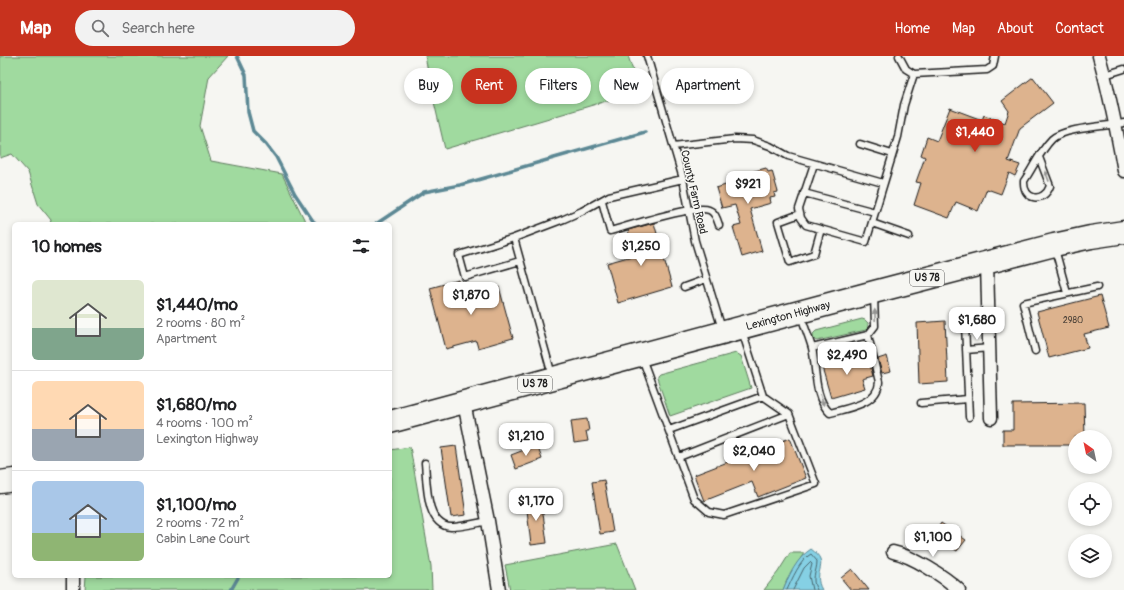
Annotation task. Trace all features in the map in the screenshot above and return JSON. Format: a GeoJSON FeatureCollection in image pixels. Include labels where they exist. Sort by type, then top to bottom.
{"type":"FeatureCollection","features":[{"type":"Feature","properties":{"kind":"highway","name":"Lexington Highway"},"geometry":{"type":"LineString","coordinates":[[464,403],[1054,245],[1119,233]]}},
{"type":"Feature","properties":{"kind":"highway","name":"US 78"},"geometry":{"type":"LineString","coordinates":[[392,421],[464,403]]}},
{"type":"Feature","properties":{"kind":"highway"},"geometry":{"type":"LineString","coordinates":[[0,482],[12,480]]}},
{"type":"Feature","properties":{"kind":"street"},"geometry":{"type":"LineString","coordinates":[[1099,56],[1120,124],[1124,170]]}},
{"type":"Feature","properties":{"kind":"street"},"geometry":{"type":"LineString","coordinates":[[987,263],[991,418]]}},
{"type":"Feature","properties":{"kind":"street"},"geometry":{"type":"LineString","coordinates":[[464,403],[488,521],[499,590]]}},
{"type":"Feature","properties":{"kind":"street"},"geometry":{"type":"LineString","coordinates":[[893,552],[904,554],[959,590]]}},
{"type":"Feature","properties":{"kind":"street"},"geometry":{"type":"LineString","coordinates":[[73,578],[73,590]]}},
{"type":"Feature","properties":{"kind":"lane","name":"County Farm Road"},"geometry":{"type":"LineString","coordinates":[[647,56],[683,179],[695,241],[706,279],[763,396]]}},
{"type":"Feature","properties":{"kind":"lane"},"geometry":{"type":"LineString","coordinates":[[899,56],[906,69],[914,74],[987,70],[993,66],[995,56]]}},
{"type":"Feature","properties":{"kind":"lane"},"geometry":{"type":"LineString","coordinates":[[1105,75],[1124,68]]}},
{"type":"Feature","properties":{"kind":"lane"},"geometry":{"type":"LineString","coordinates":[[814,164],[799,209],[806,225],[866,242],[898,137],[904,105],[914,74]]}},
{"type":"Feature","properties":{"kind":"lane"},"geometry":{"type":"LineString","coordinates":[[1039,157],[1050,186],[1048,192],[1043,196],[1031,197],[1026,192],[1024,181],[1039,157],[1052,138],[1072,131],[1120,124]]}},
{"type":"Feature","properties":{"kind":"lane"},"geometry":{"type":"LineString","coordinates":[[673,146],[735,139],[753,140],[770,146],[788,156],[883,183]]}},
{"type":"Feature","properties":{"kind":"lane"},"geometry":{"type":"LineString","coordinates":[[860,144],[892,154]]}},
{"type":"Feature","properties":{"kind":"lane"},"geometry":{"type":"LineString","coordinates":[[520,261],[465,277],[460,255],[514,238],[582,211],[609,196],[683,179]]}},
{"type":"Feature","properties":{"kind":"lane"},"geometry":{"type":"LineString","coordinates":[[804,193],[875,212]]}},
{"type":"Feature","properties":{"kind":"lane"},"geometry":{"type":"LineString","coordinates":[[602,201],[610,231],[690,209],[707,209],[712,211],[716,215],[719,225]]}},
{"type":"Feature","properties":{"kind":"lane"},"geometry":{"type":"LineString","coordinates":[[800,214],[778,222],[790,262],[814,254],[821,229]]}},
{"type":"Feature","properties":{"kind":"lane"},"geometry":{"type":"LineString","coordinates":[[872,223],[909,236]]}},
{"type":"Feature","properties":{"kind":"lane"},"geometry":{"type":"LineString","coordinates":[[514,238],[553,379]]}},
{"type":"Feature","properties":{"kind":"lane"},"geometry":{"type":"LineString","coordinates":[[1054,245],[1067,293]]}},
{"type":"Feature","properties":{"kind":"lane"},"geometry":{"type":"LineString","coordinates":[[684,287],[706,279]]}},
{"type":"Feature","properties":{"kind":"lane"},"geometry":{"type":"LineString","coordinates":[[1035,351],[1023,303],[1097,287]]}},
{"type":"Feature","properties":{"kind":"lane"},"geometry":{"type":"LineString","coordinates":[[812,348],[868,335],[875,326],[874,292]]}},
{"type":"Feature","properties":{"kind":"lane"},"geometry":{"type":"LineString","coordinates":[[800,312],[812,348],[817,386],[824,408],[830,413],[853,407],[873,398],[879,389],[880,382],[868,335]]}},
{"type":"Feature","properties":{"kind":"lane"},"geometry":{"type":"LineString","coordinates":[[964,324],[969,417]]}},
{"type":"Feature","properties":{"kind":"lane"},"geometry":{"type":"LineString","coordinates":[[966,350],[990,348]]}},
{"type":"Feature","properties":{"kind":"lane"},"geometry":{"type":"LineString","coordinates":[[641,355],[694,499],[709,512],[724,515],[816,484],[789,414],[763,396],[669,430]]}},
{"type":"Feature","properties":{"kind":"lane"},"geometry":{"type":"LineString","coordinates":[[921,403],[968,399]]}},
{"type":"Feature","properties":{"kind":"lane"},"geometry":{"type":"LineString","coordinates":[[679,457],[789,414]]}},
{"type":"Feature","properties":{"kind":"lane"},"geometry":{"type":"LineString","coordinates":[[425,463],[430,509],[440,524],[451,527],[488,521]]}},
{"type":"Feature","properties":{"kind":"green space"},"geometry":{"type":"Polygon","coordinates":[[[0,56],[228,56],[209,77],[200,126],[211,161],[282,174],[305,222],[50,222],[51,220],[38,204],[28,172],[12,154],[0,158],[0,56]]]}},
{"type":"Feature","properties":{"kind":"green space"},"geometry":{"type":"Polygon","coordinates":[[[425,56],[628,56],[632,68],[599,68],[599,103],[445,149],[434,104],[453,104],[453,68],[427,68],[425,56]]]}},
{"type":"Feature","properties":{"kind":"green space"},"geometry":{"type":"Polygon","coordinates":[[[862,319],[868,323],[868,329],[866,330],[817,341],[813,339],[813,334],[816,331],[862,319]]]}},
{"type":"Feature","properties":{"kind":"green space"},"geometry":{"type":"Polygon","coordinates":[[[736,353],[741,356],[751,388],[670,416],[657,378],[659,374],[736,353]]]}},
{"type":"Feature","properties":{"kind":"green space"},"geometry":{"type":"Polygon","coordinates":[[[410,447],[431,566],[432,590],[85,590],[86,578],[392,578],[392,450],[410,447]]]}},
{"type":"Feature","properties":{"kind":"green space"},"geometry":{"type":"Polygon","coordinates":[[[617,544],[635,590],[510,590],[505,565],[617,544]]]}},
{"type":"Feature","properties":{"kind":"green space"},"geometry":{"type":"Polygon","coordinates":[[[790,553],[804,553],[787,580],[783,590],[764,590],[778,572],[790,553]]]}},
{"type":"Feature","properties":{"kind":"water"},"geometry":{"type":"Polygon","coordinates":[[[811,549],[820,559],[821,564],[819,583],[822,590],[783,590],[798,562],[811,549]]]}},
{"type":"Feature","properties":{"kind":"building"},"geometry":{"type":"Polygon","coordinates":[[[1033,77],[1053,103],[1020,128],[1008,161],[1020,165],[1015,176],[1009,173],[1001,194],[987,189],[978,211],[956,202],[949,218],[914,205],[921,183],[916,182],[925,157],[921,155],[927,137],[937,141],[950,108],[982,120],[984,115],[1005,123],[1009,111],[1002,101],[1033,77]]]}},
{"type":"Feature","properties":{"kind":"building"},"geometry":{"type":"Polygon","coordinates":[[[766,168],[768,172],[772,171],[778,192],[774,193],[775,197],[770,198],[771,203],[750,209],[762,251],[742,257],[733,227],[741,225],[735,205],[722,208],[716,188],[745,179],[744,174],[766,168]]]}},
{"type":"Feature","properties":{"kind":"building"},"geometry":{"type":"Polygon","coordinates":[[[654,223],[672,287],[618,303],[607,263],[635,255],[628,230],[654,223]]]}},
{"type":"Feature","properties":{"kind":"building"},"geometry":{"type":"Polygon","coordinates":[[[459,280],[464,296],[499,287],[513,338],[478,348],[476,341],[446,349],[430,288],[459,280]]]}},
{"type":"Feature","properties":{"kind":"building"},"geometry":{"type":"Polygon","coordinates":[[[1100,296],[1109,328],[1084,334],[1088,348],[1049,358],[1037,312],[1100,296]]]}},
{"type":"Feature","properties":{"kind":"building"},"geometry":{"type":"Polygon","coordinates":[[[945,321],[948,382],[919,384],[917,323],[945,321]]]}},
{"type":"Feature","properties":{"kind":"building"},"geometry":{"type":"Polygon","coordinates":[[[860,356],[862,363],[869,361],[873,376],[862,379],[865,388],[831,398],[822,367],[860,356]]]}},
{"type":"Feature","properties":{"kind":"building"},"geometry":{"type":"Polygon","coordinates":[[[887,356],[891,371],[882,373],[878,359],[887,356]]]}},
{"type":"Feature","properties":{"kind":"building"},"geometry":{"type":"Polygon","coordinates":[[[1084,403],[1085,430],[1068,430],[1068,445],[1003,445],[1003,430],[1013,430],[1013,404],[1084,403]]]}},
{"type":"Feature","properties":{"kind":"building"},"geometry":{"type":"Polygon","coordinates":[[[587,419],[589,431],[586,431],[588,441],[574,443],[571,421],[587,419]]]}},
{"type":"Feature","properties":{"kind":"building"},"geometry":{"type":"Polygon","coordinates":[[[790,438],[806,478],[758,497],[752,482],[704,501],[694,475],[790,438]]]}},
{"type":"Feature","properties":{"kind":"building"},"geometry":{"type":"Polygon","coordinates":[[[537,445],[542,459],[516,469],[511,455],[537,445]]]}},
{"type":"Feature","properties":{"kind":"building"},"geometry":{"type":"Polygon","coordinates":[[[456,446],[466,515],[451,517],[441,448],[456,446]]]}},
{"type":"Feature","properties":{"kind":"building"},"geometry":{"type":"Polygon","coordinates":[[[604,480],[613,532],[600,534],[592,482],[604,480]]]}},
{"type":"Feature","properties":{"kind":"building"},"geometry":{"type":"Polygon","coordinates":[[[541,499],[547,543],[531,545],[526,501],[541,499]]]}},
{"type":"Feature","properties":{"kind":"building"},"geometry":{"type":"Polygon","coordinates":[[[941,523],[966,540],[957,551],[933,535],[941,523]]]}},
{"type":"Feature","properties":{"kind":"building"},"geometry":{"type":"Polygon","coordinates":[[[852,569],[869,590],[851,590],[841,578],[852,569]]]}},
{"type":"Feature","properties":{"kind":"waterway"},"geometry":{"type":"LineString","coordinates":[[237,56],[246,75],[248,112],[253,131],[276,157],[295,194],[314,222]]}},
{"type":"Feature","properties":{"kind":"waterway"},"geometry":{"type":"LineString","coordinates":[[379,222],[424,192],[460,185],[645,132]]}},
{"type":"Feature","properties":{"kind":"waterway"},"geometry":{"type":"LineString","coordinates":[[231,590],[238,578]]}}]}
